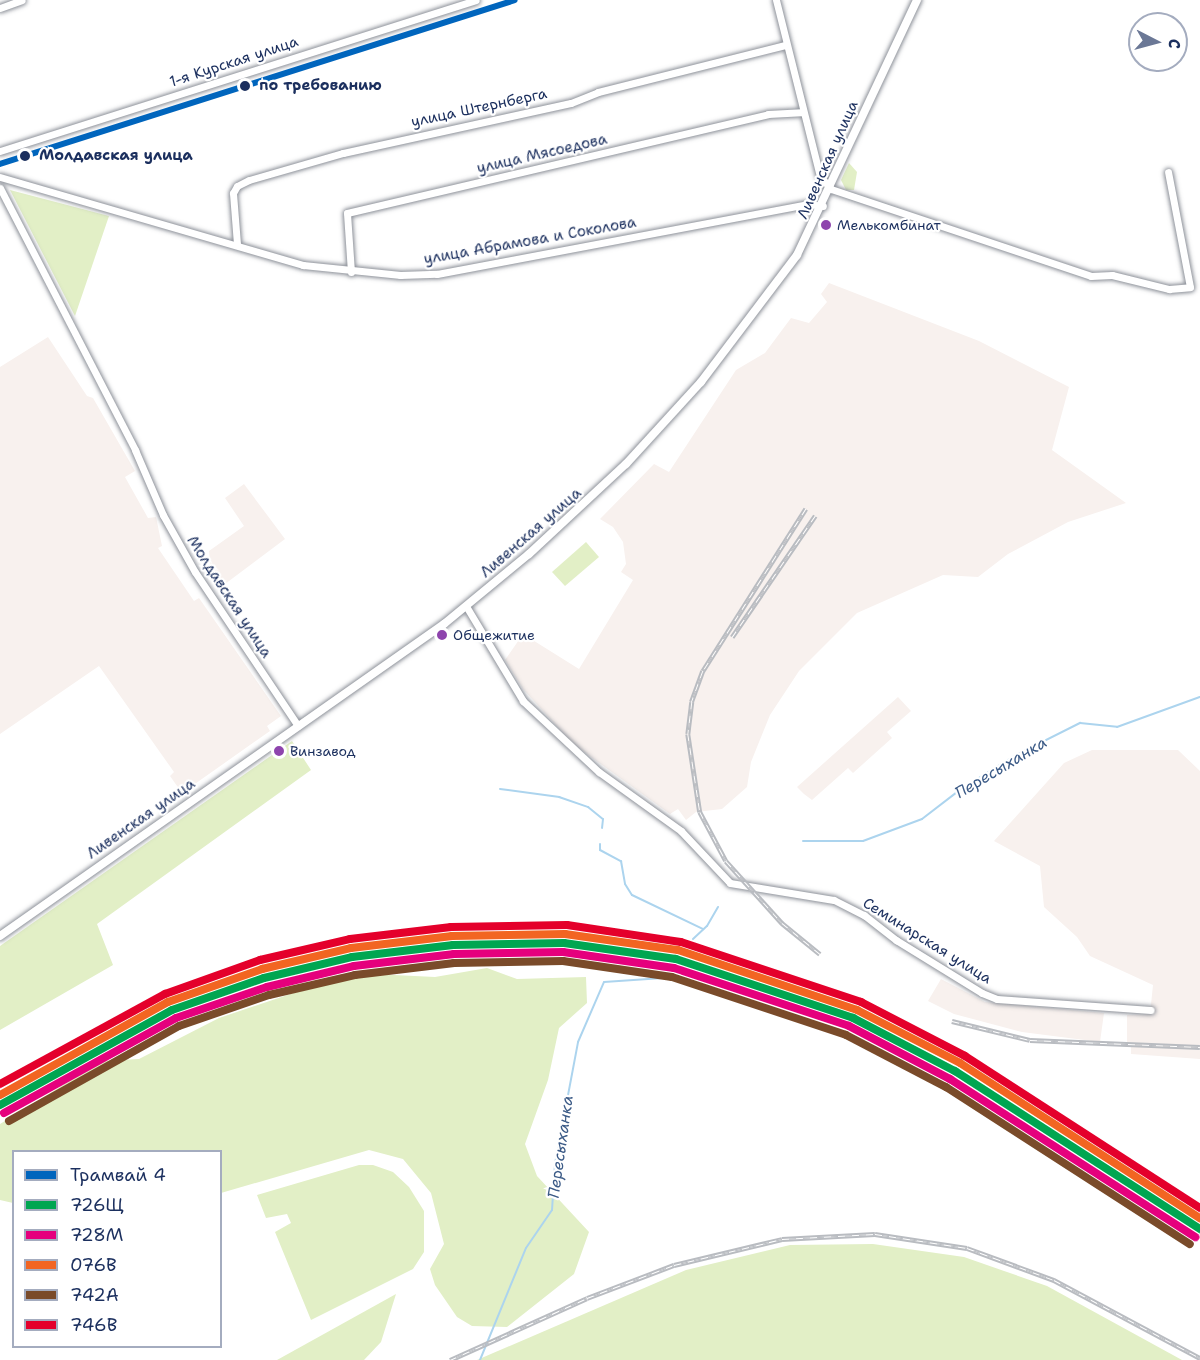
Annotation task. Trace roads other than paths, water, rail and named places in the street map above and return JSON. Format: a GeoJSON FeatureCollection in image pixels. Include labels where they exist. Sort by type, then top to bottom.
{"type":"FeatureCollection","features":[{"type":"Feature","properties":{"kind":"main road","name":"Ливенская улица"},"geometry":{"type":"LineString","coordinates":[[0,936],[298,726],[392,663],[466,606],[585,504],[669,420],[779,280],[823,206],[917,0]]}},
{"type":"Feature","properties":{"kind":"street"},"geometry":{"type":"LineString","coordinates":[[0,8],[22,0]]}},
{"type":"Feature","properties":{"kind":"street","name":"1-я Курская улица"},"geometry":{"type":"LineString","coordinates":[[0,151],[476,0]]}},
{"type":"Feature","properties":{"kind":"street"},"geometry":{"type":"LineString","coordinates":[[776,0],[801,112],[820,176],[831,189],[1091,276],[1112,275],[1169,289],[1190,287],[1168,172]]}},
{"type":"Feature","properties":{"kind":"street","name":"улица Штернберга"},"geometry":{"type":"LineString","coordinates":[[237,244],[233,193],[237,186],[249,180],[343,153],[571,104],[598,92],[785,45]]}},
{"type":"Feature","properties":{"kind":"street","name":"улица Мясоедова"},"geometry":{"type":"LineString","coordinates":[[351,272],[347,213],[768,114],[801,112]]}},
{"type":"Feature","properties":{"kind":"street","name":"улица Абрамова и Соколова"},"geometry":{"type":"LineString","coordinates":[[0,177],[303,265],[351,272],[437,274],[808,204],[823,206]]}},
{"type":"Feature","properties":{"kind":"street","name":"Молдавская улица"},"geometry":{"type":"LineString","coordinates":[[0,188],[135,450],[163,515],[195,572],[298,726]]}},
{"type":"Feature","properties":{"kind":"street","name":"Семинарская улица"},"geometry":{"type":"LineString","coordinates":[[466,606],[523,701],[599,772],[681,831],[730,883],[834,900],[997,999],[1151,1010]]}},
{"type":"Feature","properties":{"kind":"waterway","name":"Пересыханка"},"geometry":{"type":"LineString","coordinates":[[803,841],[863,841],[922,819],[961,789],[1016,755],[1080,723],[1117,727],[1200,697]]}},
{"type":"Feature","properties":{"kind":"waterway"},"geometry":{"type":"LineString","coordinates":[[500,789],[559,797],[588,807],[603,819],[602,828]]}},
{"type":"Feature","properties":{"kind":"waterway"},"geometry":{"type":"LineString","coordinates":[[600,844],[600,850],[621,861],[625,884],[632,895],[703,929]]}},
{"type":"Feature","properties":{"kind":"waterway"},"geometry":{"type":"LineString","coordinates":[[693,939],[707,926],[718,907]]}},
{"type":"Feature","properties":{"kind":"waterway","name":"Пересыханка"},"geometry":{"type":"LineString","coordinates":[[480,1360],[526,1248],[552,1210],[555,1164],[578,1042],[604,982],[663,978]]}},
{"type":"Feature","properties":{"kind":"railway"},"geometry":{"type":"LineString","coordinates":[[806,509],[703,671],[692,702],[688,734],[700,812],[726,861],[782,923],[820,954]]}},
{"type":"Feature","properties":{"kind":"railway"},"geometry":{"type":"LineString","coordinates":[[732,637],[815,516]]}},
{"type":"Feature","properties":{"kind":"railway"},"geometry":{"type":"LineString","coordinates":[[952,1021],[1030,1040],[1200,1047]]}},
{"type":"Feature","properties":{"kind":"railway"},"geometry":{"type":"LineString","coordinates":[[450,1360],[587,1298],[674,1265],[782,1239],[875,1234],[967,1248],[1054,1280],[1200,1358]]}},
{"type":"Feature","properties":{"kind":"tram line","name":"4"},"geometry":{"type":"LineString","coordinates":[[0,164],[515,0]]}},
{"type":"Feature","properties":{"kind":"place","name":"по требованию"},"geometry":{"type":"Point","coordinates":[245,86]}},
{"type":"Feature","properties":{"kind":"place","name":"Молдавская улица"},"geometry":{"type":"Point","coordinates":[25,156]}},
{"type":"Feature","properties":{"kind":"place","name":"Мелькомбинат"},"geometry":{"type":"Point","coordinates":[826,225]}},
{"type":"Feature","properties":{"kind":"place","name":"Общежитие"},"geometry":{"type":"Point","coordinates":[442,635]}},
{"type":"Feature","properties":{"kind":"place","name":"Винзавод"},"geometry":{"type":"Point","coordinates":[279,751]}}]}
